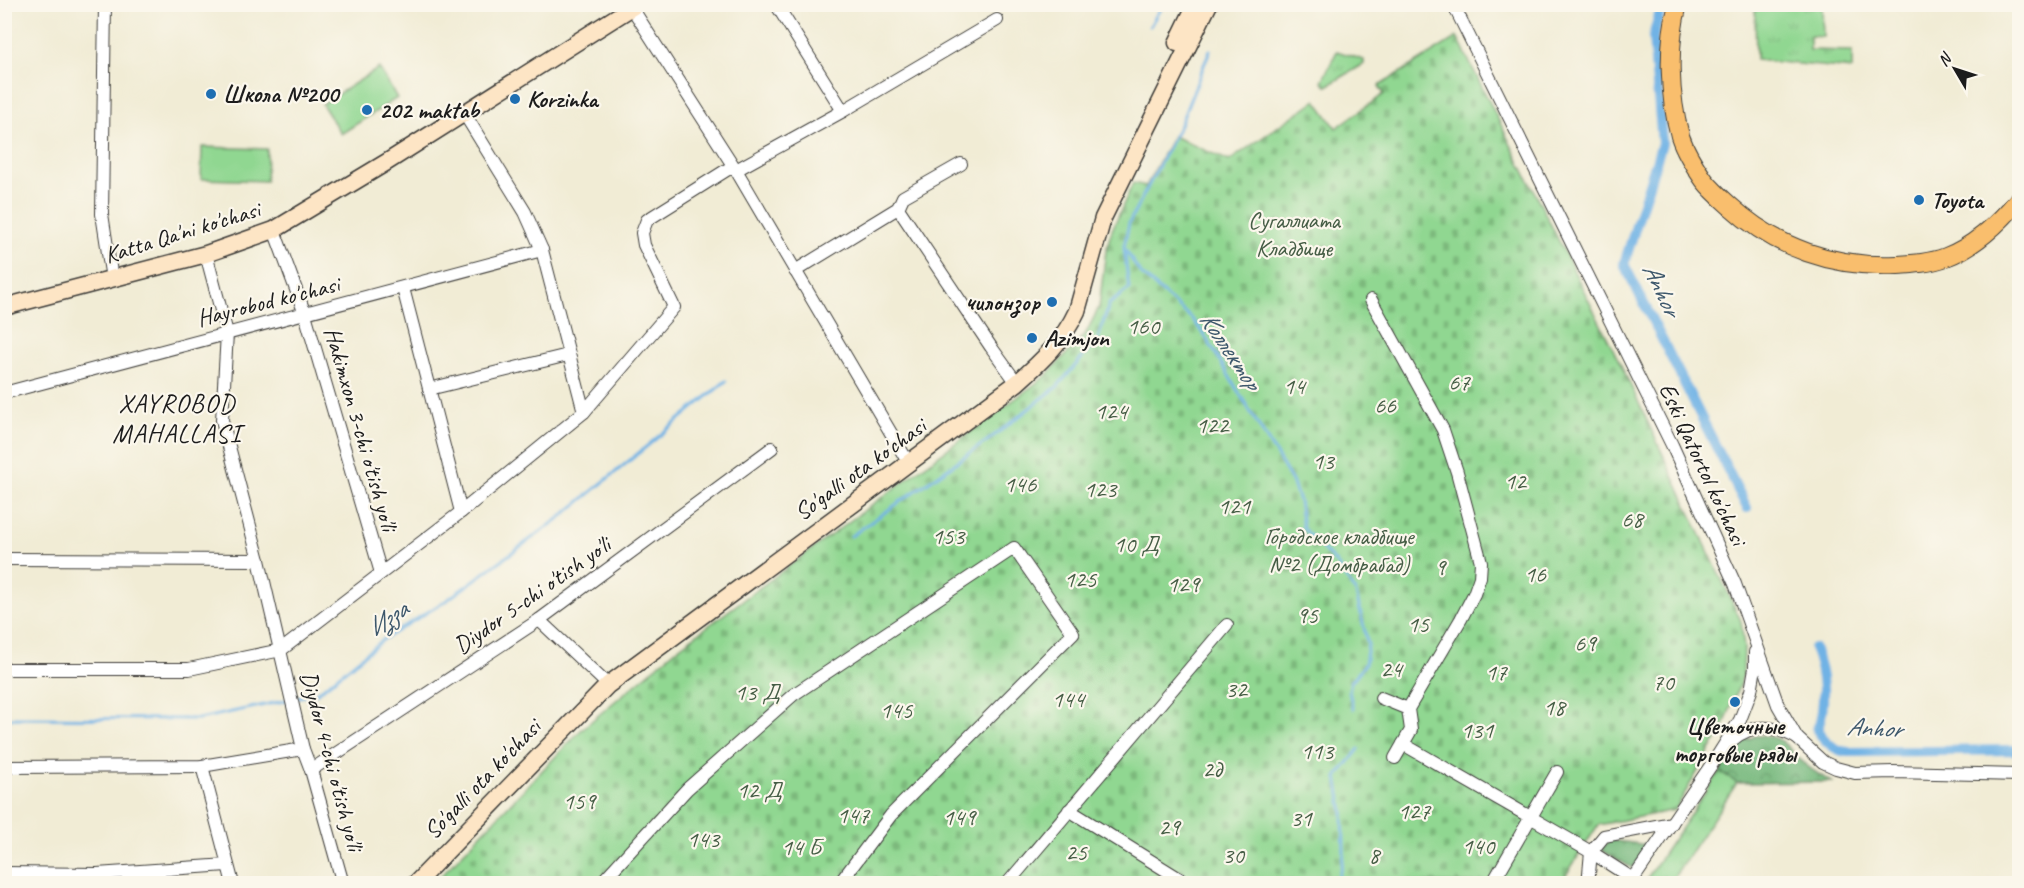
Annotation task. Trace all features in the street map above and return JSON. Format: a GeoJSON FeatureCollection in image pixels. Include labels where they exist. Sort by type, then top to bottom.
{"type":"FeatureCollection","features":[{"type":"Feature","properties":{"kind":"main road","name":"So'galli ota ko'chasi"},"geometry":{"type":"LineString","coordinates":[[1014,379],[1045,345],[1069,307],[1093,214],[1196,4]]}},
{"type":"Feature","properties":{"kind":"main road","name":"So'galli ota ko'chasi"},"geometry":{"type":"LineString","coordinates":[[405,884],[604,681],[1053,350],[1077,311],[1103,218],[1209,4]]}},
{"type":"Feature","properties":{"kind":"main road"},"geometry":{"type":"LineString","coordinates":[[1677,4],[1674,19],[1672,81],[1681,138],[1704,181],[1740,215],[1784,244],[1810,255],[1838,262],[1885,266],[1918,264],[1946,257],[1969,246],[1992,228],[2019,198]]}},
{"type":"Feature","properties":{"kind":"main road","name":"Katta Qa'ni ko'chasi"},"geometry":{"type":"LineString","coordinates":[[4,307],[206,254],[274,230],[635,6]]}},
{"type":"Feature","properties":{"kind":"main road","name":"So'galli ota ko'chasi"},"geometry":{"type":"LineString","coordinates":[[415,884],[604,681]]}},
{"type":"Feature","properties":{"kind":"street"},"geometry":{"type":"LineString","coordinates":[[105,4],[102,214],[112,279]]}},
{"type":"Feature","properties":{"kind":"street"},"geometry":{"type":"LineString","coordinates":[[776,4],[843,111]]}},
{"type":"Feature","properties":{"kind":"street","name":"Eski Qatortol ko'chasi"},"geometry":{"type":"LineString","coordinates":[[1453,4],[1672,445],[1735,584],[1778,705],[1797,738],[1823,762],[1843,771],[2019,775]]}},
{"type":"Feature","properties":{"kind":"street"},"geometry":{"type":"LineString","coordinates":[[635,6],[735,168],[906,458]]}},
{"type":"Feature","properties":{"kind":"street"},"geometry":{"type":"LineString","coordinates":[[4,669],[189,669],[281,650],[461,512],[584,412],[674,308],[644,245],[642,233],[647,220],[735,168],[843,111],[998,20]]}},
{"type":"Feature","properties":{"kind":"street"},"geometry":{"type":"LineString","coordinates":[[464,113],[525,212],[542,250],[584,412]]}},
{"type":"Feature","properties":{"kind":"street"},"geometry":{"type":"LineString","coordinates":[[795,271],[898,208],[903,197],[961,164]]}},
{"type":"Feature","properties":{"kind":"street"},"geometry":{"type":"LineString","coordinates":[[898,208],[1014,379]]}},
{"type":"Feature","properties":{"kind":"street","name":"Hakimxon 3-chi o'tish yo'li"},"geometry":{"type":"LineString","coordinates":[[274,230],[305,314],[381,573]]}},
{"type":"Feature","properties":{"kind":"street","name":"Hayrobod ko'chasi"},"geometry":{"type":"LineString","coordinates":[[4,393],[542,250]]}},
{"type":"Feature","properties":{"kind":"street","name":"Diydor 4-chi o'tish yo'li"},"geometry":{"type":"LineString","coordinates":[[206,254],[227,333],[222,420],[259,560],[303,749],[343,884]]}},
{"type":"Feature","properties":{"kind":"street"},"geometry":{"type":"LineString","coordinates":[[403,288],[461,512]]}},
{"type":"Feature","properties":{"kind":"street"},"geometry":{"type":"LineString","coordinates":[[1371,300],[1443,430],[1481,562],[1480,577],[1474,594],[1408,709],[1411,730],[1395,758]]}},
{"type":"Feature","properties":{"kind":"street"},"geometry":{"type":"LineString","coordinates":[[429,389],[568,355]]}},
{"type":"Feature","properties":{"kind":"street","name":"Diydor 5-chi o'tish yo'li"},"geometry":{"type":"LineString","coordinates":[[311,770],[539,620],[772,448]]}},
{"type":"Feature","properties":{"kind":"street"},"geometry":{"type":"LineString","coordinates":[[600,884],[687,789],[793,694],[1014,548],[1073,633],[891,815],[839,884]]}},
{"type":"Feature","properties":{"kind":"street"},"geometry":{"type":"LineString","coordinates":[[4,559],[259,560]]}},
{"type":"Feature","properties":{"kind":"street"},"geometry":{"type":"LineString","coordinates":[[539,620],[604,681]]}},
{"type":"Feature","properties":{"kind":"street"},"geometry":{"type":"LineString","coordinates":[[1006,884],[1227,625]]}},
{"type":"Feature","properties":{"kind":"street"},"geometry":{"type":"LineString","coordinates":[[1403,744],[1591,852],[1632,881],[1718,755],[1743,712],[1751,691],[1755,668],[1754,636]]}},
{"type":"Feature","properties":{"kind":"street"},"geometry":{"type":"LineString","coordinates":[[1381,698],[1408,709]]}},
{"type":"Feature","properties":{"kind":"street"},"geometry":{"type":"LineString","coordinates":[[1718,755],[1740,733],[1754,727],[1777,729],[1797,738]]}},
{"type":"Feature","properties":{"kind":"street"},"geometry":{"type":"LineString","coordinates":[[4,766],[202,766],[303,749]]}},
{"type":"Feature","properties":{"kind":"street"},"geometry":{"type":"LineString","coordinates":[[202,766],[233,884]]}},
{"type":"Feature","properties":{"kind":"street"},"geometry":{"type":"LineString","coordinates":[[1492,884],[1557,772]]}},
{"type":"Feature","properties":{"kind":"street"},"geometry":{"type":"LineString","coordinates":[[1069,810],[1188,884]]}},
{"type":"Feature","properties":{"kind":"street"},"geometry":{"type":"LineString","coordinates":[[1588,884],[1591,852],[1604,836],[1672,823]]}},
{"type":"Feature","properties":{"kind":"street"},"geometry":{"type":"LineString","coordinates":[[4,873],[97,879],[227,865]]}},
{"type":"Feature","properties":{"kind":"green space"},"geometry":{"type":"Polygon","coordinates":[[[1755,5],[1822,5],[1823,37],[1810,36],[1810,50],[1852,51],[1852,69],[1756,60],[1755,5]]]}},
{"type":"Feature","properties":{"kind":"green space","name":"Городское кладбище №2 (Домбрабад)"},"geometry":{"type":"Polygon","coordinates":[[[1457,37],[1621,365],[1741,621],[1744,648],[1743,675],[1723,728],[1675,810],[1598,825],[1561,883],[433,884],[582,729],[677,649],[1046,376],[1086,333],[1099,307],[1106,250],[1112,230],[1133,183],[1146,186],[1173,136],[1229,161],[1316,100],[1336,128],[1384,94],[1379,86],[1457,37]]]}},
{"type":"Feature","properties":{"kind":"green space"},"geometry":{"type":"Polygon","coordinates":[[[1337,51],[1364,60],[1364,64],[1327,86],[1322,81],[1337,51]]]}},
{"type":"Feature","properties":{"kind":"green space"},"geometry":{"type":"Polygon","coordinates":[[[379,68],[397,98],[341,134],[322,104],[379,68]]]}},
{"type":"Feature","properties":{"kind":"green space"},"geometry":{"type":"Polygon","coordinates":[[[202,147],[267,149],[266,181],[201,179],[202,147]]]}},
{"type":"Feature","properties":{"kind":"green space"},"geometry":{"type":"Polygon","coordinates":[[[1755,736],[1778,739],[1810,768],[1832,782],[1737,783],[1720,771],[1740,743],[1755,736]]]}},
{"type":"Feature","properties":{"kind":"green space"},"geometry":{"type":"Polygon","coordinates":[[[1720,771],[1737,783],[1670,883],[1643,884],[1720,771]]]}},
{"type":"Feature","properties":{"kind":"green space"},"geometry":{"type":"Polygon","coordinates":[[[1609,840],[1649,845],[1632,868],[1601,850],[1609,840]]]}},
{"type":"Feature","properties":{"kind":"waterway","name":"Коллектор"},"geometry":{"type":"LineString","coordinates":[[1150,26],[1163,4]]}},
{"type":"Feature","properties":{"kind":"waterway","name":"Anhor"},"geometry":{"type":"LineString","coordinates":[[1662,4],[1653,37],[1662,143],[1624,264],[1747,508]]}},
{"type":"Feature","properties":{"kind":"waterway","name":"Коллектор"},"geometry":{"type":"LineString","coordinates":[[851,536],[987,441],[1057,387],[1098,339],[1109,304],[1129,289],[1124,247],[1129,223],[1180,125],[1210,50]]}},
{"type":"Feature","properties":{"kind":"waterway","name":"Коллектор"},"geometry":{"type":"LineString","coordinates":[[1125,249],[1140,273],[1191,318],[1202,331],[1292,481],[1299,501],[1303,528],[1337,564],[1356,593],[1368,645],[1365,664],[1351,682],[1349,691],[1353,709]]}},
{"type":"Feature","properties":{"kind":"waterway","name":"Изза"},"geometry":{"type":"LineString","coordinates":[[294,698],[317,693],[384,639],[447,600],[561,517],[726,381]]}},
{"type":"Feature","properties":{"kind":"waterway","name":"Anhor"},"geometry":{"type":"LineString","coordinates":[[1814,648],[1823,689],[1822,710],[1817,730],[1833,747],[1847,752],[2020,750]]}},
{"type":"Feature","properties":{"kind":"waterway","name":"Изза"},"geometry":{"type":"LineString","coordinates":[[4,718],[199,719],[288,700]]}},
{"type":"Feature","properties":{"kind":"waterway","name":"Коллектор"},"geometry":{"type":"LineString","coordinates":[[1337,884],[1344,854],[1343,812],[1337,777],[1359,749]]}},
{"type":"Feature","properties":{"kind":"place","name":"Школа №200"},"geometry":{"type":"Point","coordinates":[211,94]}},
{"type":"Feature","properties":{"kind":"place","name":"Korzinka"},"geometry":{"type":"Point","coordinates":[515,99]}},
{"type":"Feature","properties":{"kind":"place","name":"202 maktab"},"geometry":{"type":"Point","coordinates":[367,110]}},
{"type":"Feature","properties":{"kind":"place","name":"Toyota"},"geometry":{"type":"Point","coordinates":[1919,200]}},
{"type":"Feature","properties":{"kind":"place","name":"чилонзор"},"geometry":{"type":"Point","coordinates":[1052,302]}},
{"type":"Feature","properties":{"kind":"place","name":"Azimjon"},"geometry":{"type":"Point","coordinates":[1032,338]}},
{"type":"Feature","properties":{"kind":"place","name":"Цветочные торговые ряды"},"geometry":{"type":"Point","coordinates":[1735,702]}},
{"type":"Feature","properties":{"kind":"district","name":"XAYROBOD MAHALLASI"},"geometry":{"type":"Point","coordinates":[177,418]}},
{"type":"Feature","properties":{"kind":"park label","name":"Сугаллиата Кладбище"},"geometry":{"type":"Point","coordinates":[1294,234]}},
{"type":"Feature","properties":{"kind":"park label","name":"160"},"geometry":{"type":"Point","coordinates":[1143,326]}},
{"type":"Feature","properties":{"kind":"park label","name":"67"},"geometry":{"type":"Point","coordinates":[1459,382]}},
{"type":"Feature","properties":{"kind":"park label","name":"14"},"geometry":{"type":"Point","coordinates":[1294,386]}},
{"type":"Feature","properties":{"kind":"park label","name":"66"},"geometry":{"type":"Point","coordinates":[1385,405]}},
{"type":"Feature","properties":{"kind":"park label","name":"124"},"geometry":{"type":"Point","coordinates":[1111,411]}},
{"type":"Feature","properties":{"kind":"park label","name":"122"},"geometry":{"type":"Point","coordinates":[1212,425]}},
{"type":"Feature","properties":{"kind":"park label","name":"13"},"geometry":{"type":"Point","coordinates":[1323,461]}},
{"type":"Feature","properties":{"kind":"park label","name":"12"},"geometry":{"type":"Point","coordinates":[1515,481]}},
{"type":"Feature","properties":{"kind":"park label","name":"146"},"geometry":{"type":"Point","coordinates":[1020,484]}},
{"type":"Feature","properties":{"kind":"park label","name":"123"},"geometry":{"type":"Point","coordinates":[1100,489]}},
{"type":"Feature","properties":{"kind":"park label","name":"121"},"geometry":{"type":"Point","coordinates":[1234,506]}},
{"type":"Feature","properties":{"kind":"park label","name":"68"},"geometry":{"type":"Point","coordinates":[1632,519]}},
{"type":"Feature","properties":{"kind":"park label","name":"153"},"geometry":{"type":"Point","coordinates":[948,536]}},
{"type":"Feature","properties":{"kind":"park label","name":"10 Д"},"geometry":{"type":"Point","coordinates":[1136,544]}},
{"type":"Feature","properties":{"kind":"park label","name":"9"},"geometry":{"type":"Point","coordinates":[1440,567]}},
{"type":"Feature","properties":{"kind":"park label","name":"16"},"geometry":{"type":"Point","coordinates":[1535,574]}},
{"type":"Feature","properties":{"kind":"park label","name":"125"},"geometry":{"type":"Point","coordinates":[1080,579]}},
{"type":"Feature","properties":{"kind":"park label","name":"129"},"geometry":{"type":"Point","coordinates":[1183,584]}},
{"type":"Feature","properties":{"kind":"park label","name":"95"},"geometry":{"type":"Point","coordinates":[1307,615]}},
{"type":"Feature","properties":{"kind":"park label","name":"15"},"geometry":{"type":"Point","coordinates":[1418,624]}},
{"type":"Feature","properties":{"kind":"park label","name":"69"},"geometry":{"type":"Point","coordinates":[1585,643]}},
{"type":"Feature","properties":{"kind":"park label","name":"24"},"geometry":{"type":"Point","coordinates":[1391,669]}},
{"type":"Feature","properties":{"kind":"park label","name":"17"},"geometry":{"type":"Point","coordinates":[1496,672]}},
{"type":"Feature","properties":{"kind":"park label","name":"70"},"geometry":{"type":"Point","coordinates":[1663,682]}},
{"type":"Feature","properties":{"kind":"park label","name":"32"},"geometry":{"type":"Point","coordinates":[1236,689]}},
{"type":"Feature","properties":{"kind":"park label","name":"13 Д"},"geometry":{"type":"Point","coordinates":[757,692]}},
{"type":"Feature","properties":{"kind":"park label","name":"144"},"geometry":{"type":"Point","coordinates":[1068,699]}},
{"type":"Feature","properties":{"kind":"park label","name":"18"},"geometry":{"type":"Point","coordinates":[1554,707]}},
{"type":"Feature","properties":{"kind":"park label","name":"145"},"geometry":{"type":"Point","coordinates":[896,710]}},
{"type":"Feature","properties":{"kind":"park label","name":"131"},"geometry":{"type":"Point","coordinates":[1477,730]}},
{"type":"Feature","properties":{"kind":"park label","name":"113"},"geometry":{"type":"Point","coordinates":[1317,751]}},
{"type":"Feature","properties":{"kind":"park label","name":"2д"},"geometry":{"type":"Point","coordinates":[1212,769]}},
{"type":"Feature","properties":{"kind":"park label","name":"12 Д"},"geometry":{"type":"Point","coordinates":[759,790]}},
{"type":"Feature","properties":{"kind":"park label","name":"159"},"geometry":{"type":"Point","coordinates":[579,801]}},
{"type":"Feature","properties":{"kind":"park label","name":"127"},"geometry":{"type":"Point","coordinates":[1414,811]}},
{"type":"Feature","properties":{"kind":"park label","name":"147"},"geometry":{"type":"Point","coordinates":[853,815]}},
{"type":"Feature","properties":{"kind":"park label","name":"149"},"geometry":{"type":"Point","coordinates":[959,817]}},
{"type":"Feature","properties":{"kind":"park label","name":"31"},"geometry":{"type":"Point","coordinates":[1301,818]}},
{"type":"Feature","properties":{"kind":"park label","name":"29"},"geometry":{"type":"Point","coordinates":[1169,827]}},
{"type":"Feature","properties":{"kind":"park label","name":"143"},"geometry":{"type":"Point","coordinates":[703,839]}},
{"type":"Feature","properties":{"kind":"park label","name":"140"},"geometry":{"type":"Point","coordinates":[1478,846]}},
{"type":"Feature","properties":{"kind":"park label","name":"14 Б"},"geometry":{"type":"Point","coordinates":[801,847]}},
{"type":"Feature","properties":{"kind":"park label","name":"25"},"geometry":{"type":"Point","coordinates":[1076,852]}},
{"type":"Feature","properties":{"kind":"park label","name":"30"},"geometry":{"type":"Point","coordinates":[1233,855]}},
{"type":"Feature","properties":{"kind":"park label","name":"8"},"geometry":{"type":"Point","coordinates":[1374,855]}}]}
